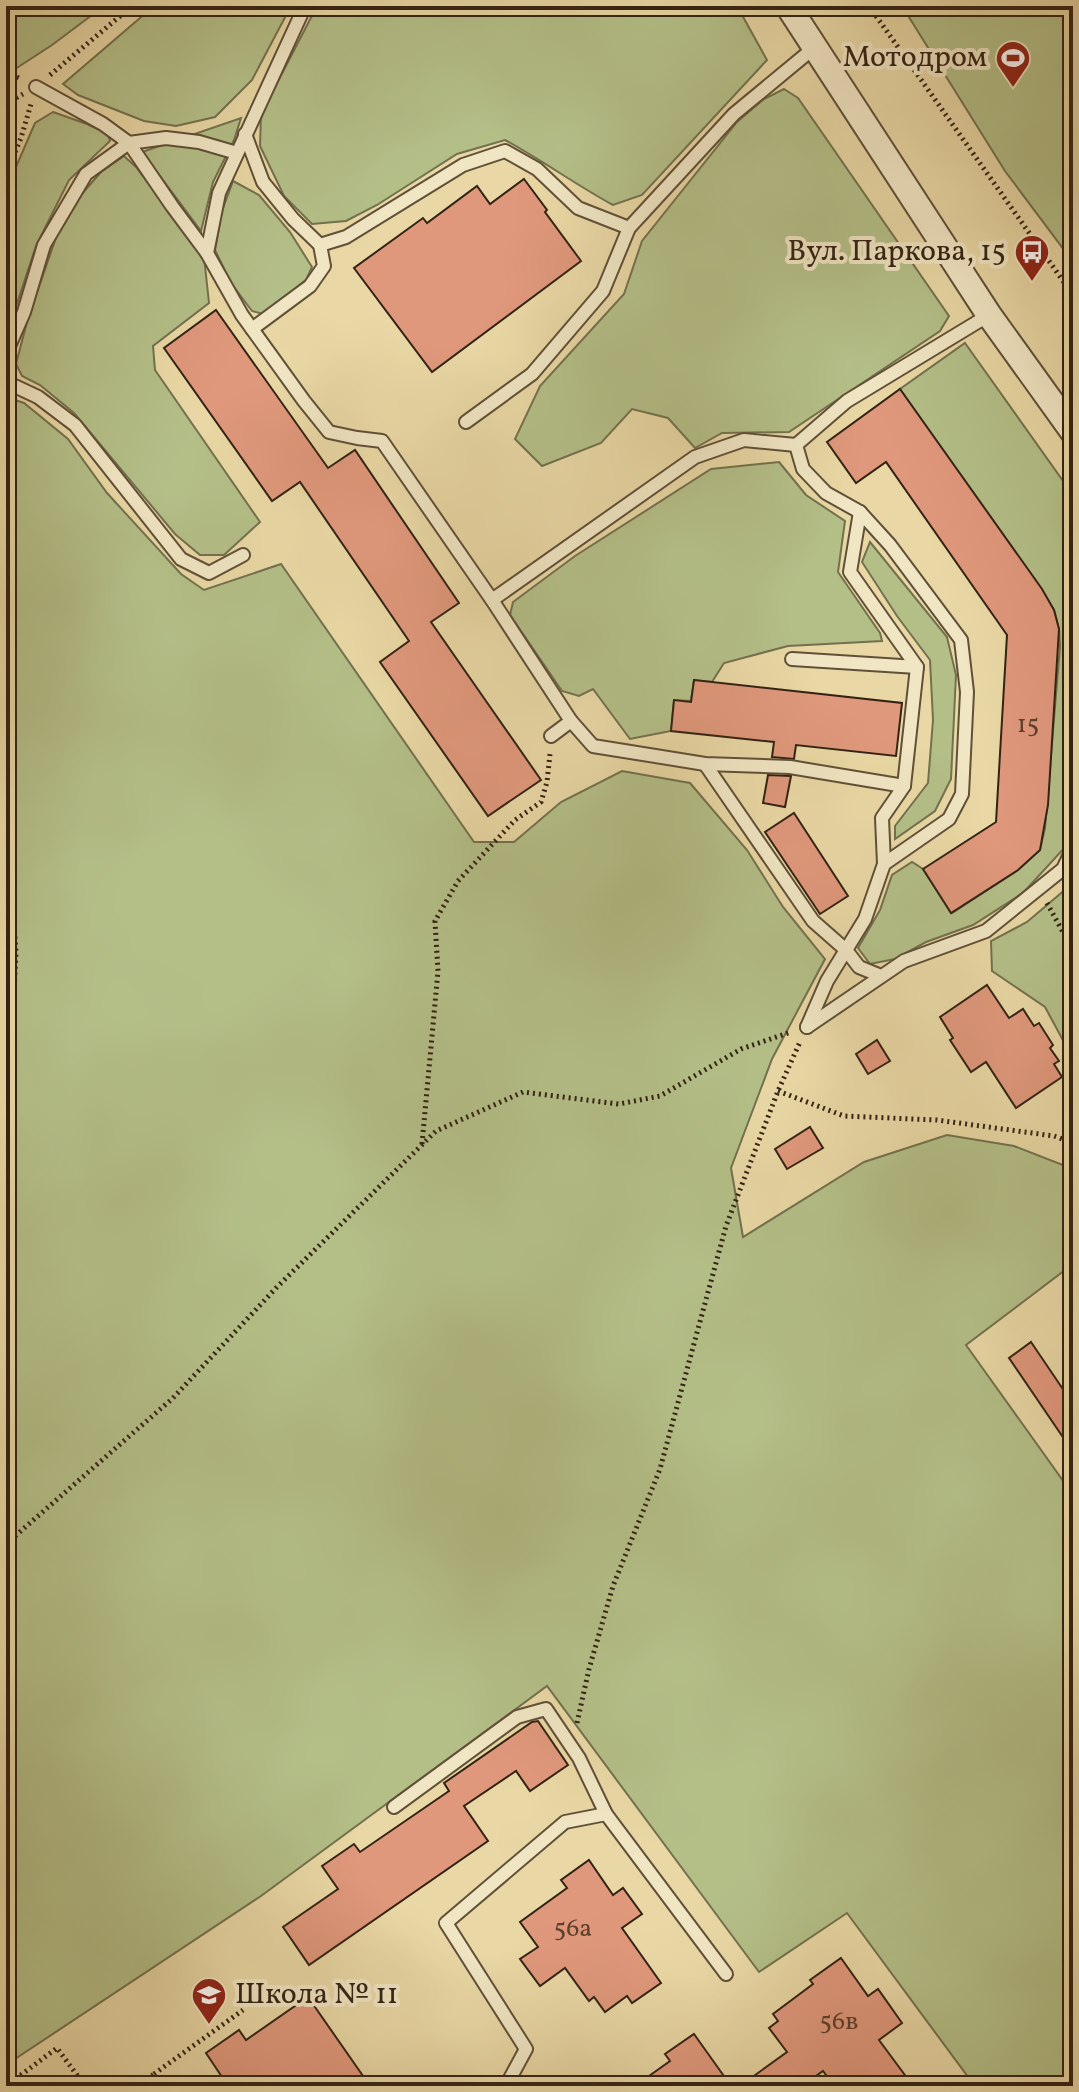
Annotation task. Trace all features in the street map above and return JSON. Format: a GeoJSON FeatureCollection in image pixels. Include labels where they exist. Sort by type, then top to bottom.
{"type":"FeatureCollection","features":[{"type":"Feature","properties":{"kind":"street"},"geometry":{"type":"LineString","coordinates":[[788,6],[989,315],[1073,432]]}},
{"type":"Feature","properties":{"kind":"lane"},"geometry":{"type":"LineString","coordinates":[[207,253],[219,193],[305,6]]}},
{"type":"Feature","properties":{"kind":"lane"},"geometry":{"type":"LineString","coordinates":[[466,422],[532,374],[603,291],[629,228],[734,114],[815,47]]}},
{"type":"Feature","properties":{"kind":"lane"},"geometry":{"type":"LineString","coordinates":[[36,87],[103,124],[129,143],[207,253],[242,315],[329,432],[382,441],[571,721],[593,746],[705,764],[790,767],[904,786]]}},
{"type":"Feature","properties":{"kind":"lane"},"geometry":{"type":"LineString","coordinates":[[245,134],[263,182],[293,219],[320,245],[324,266],[310,286],[252,329]]}},
{"type":"Feature","properties":{"kind":"lane"},"geometry":{"type":"LineString","coordinates":[[6,353],[24,312],[44,245],[86,174],[129,143],[166,138],[199,142],[237,153]]}},
{"type":"Feature","properties":{"kind":"lane"},"geometry":{"type":"LineString","coordinates":[[320,245],[346,237],[463,165],[505,151],[537,169],[578,208],[629,228]]}},
{"type":"Feature","properties":{"kind":"lane"},"geometry":{"type":"LineString","coordinates":[[492,600],[695,457],[744,440],[796,445],[847,401],[989,315]]}},
{"type":"Feature","properties":{"kind":"lane"},"geometry":{"type":"LineString","coordinates":[[6,382],[38,397],[75,425],[181,559],[209,573],[243,555]]}},
{"type":"Feature","properties":{"kind":"lane"},"geometry":{"type":"LineString","coordinates":[[796,445],[803,469],[826,493],[860,512],[890,545],[961,640],[967,692],[962,794],[949,819],[884,864]]}},
{"type":"Feature","properties":{"kind":"lane"},"geometry":{"type":"LineString","coordinates":[[807,1027],[827,981],[865,919],[884,864],[882,818],[904,786],[917,667],[850,572],[860,512]]}},
{"type":"Feature","properties":{"kind":"lane"},"geometry":{"type":"LineString","coordinates":[[792,659],[917,667]]}},
{"type":"Feature","properties":{"kind":"lane"},"geometry":{"type":"LineString","coordinates":[[551,736],[571,721]]}},
{"type":"Feature","properties":{"kind":"lane"},"geometry":{"type":"LineString","coordinates":[[705,764],[813,921],[846,950],[859,967],[881,976]]}},
{"type":"Feature","properties":{"kind":"lane"},"geometry":{"type":"LineString","coordinates":[[807,1027],[904,961],[986,931],[1063,869],[1073,848]]}},
{"type":"Feature","properties":{"kind":"lane"},"geometry":{"type":"LineString","coordinates":[[394,1807],[517,1717],[546,1709],[579,1758],[606,1814],[726,1974]]}},
{"type":"Feature","properties":{"kind":"lane"},"geometry":{"type":"LineString","coordinates":[[506,2086],[526,2049],[446,1923],[565,1822],[606,1814]]}},
{"type":"Feature","properties":{"kind":"path"},"geometry":{"type":"LineString","coordinates":[[6,104],[36,87],[132,6]]}},
{"type":"Feature","properties":{"kind":"path"},"geometry":{"type":"LineString","coordinates":[[869,6],[1073,295]]}},
{"type":"Feature","properties":{"kind":"path"},"geometry":{"type":"LineString","coordinates":[[6,174],[21,138],[36,87]]}},
{"type":"Feature","properties":{"kind":"path"},"geometry":{"type":"LineString","coordinates":[[6,604],[6,649]]}},
{"type":"Feature","properties":{"kind":"path"},"geometry":{"type":"LineString","coordinates":[[422,1145],[438,971],[435,921],[458,881],[515,820],[541,802],[547,782],[551,736]]}},
{"type":"Feature","properties":{"kind":"path"},"geometry":{"type":"LineString","coordinates":[[6,805],[16,953],[11,1048],[6,1068]]}},
{"type":"Feature","properties":{"kind":"path"},"geometry":{"type":"LineString","coordinates":[[1039,889],[1065,936],[1073,964]]}},
{"type":"Feature","properties":{"kind":"path"},"geometry":{"type":"LineString","coordinates":[[6,1544],[173,1398],[277,1287],[436,1131],[523,1092],[619,1104],[660,1096],[741,1049],[807,1027]]}},
{"type":"Feature","properties":{"kind":"path"},"geometry":{"type":"LineString","coordinates":[[569,1743],[579,1719],[589,1669],[613,1586],[660,1469],[726,1226],[778,1091],[807,1027]]}},
{"type":"Feature","properties":{"kind":"path"},"geometry":{"type":"LineString","coordinates":[[778,1091],[844,1116],[937,1120],[1054,1136],[1073,1143]]}},
{"type":"Feature","properties":{"kind":"path"},"geometry":{"type":"LineString","coordinates":[[137,2086],[243,2010]]}},
{"type":"Feature","properties":{"kind":"path"},"geometry":{"type":"LineString","coordinates":[[6,2086],[57,2048],[85,2086]]}},
{"type":"Feature","properties":{"kind":"path"},"geometry":{"type":"LineString","coordinates":[[154,2074],[163,2086]]}},
{"type":"Feature","properties":{"kind":"green space"},"geometry":{"type":"Polygon","coordinates":[[[6,6],[104,6],[6,75],[6,6]]]}},
{"type":"Feature","properties":{"kind":"green space"},"geometry":{"type":"Polygon","coordinates":[[[154,6],[291,6],[252,80],[215,117],[176,126],[144,121],[78,95],[63,84],[154,6]]]}},
{"type":"Feature","properties":{"kind":"green space"},"geometry":{"type":"Polygon","coordinates":[[[317,6],[737,6],[767,60],[642,195],[613,205],[505,140],[457,154],[346,221],[312,224],[284,196],[260,146],[261,114],[317,6]]]}},
{"type":"Feature","properties":{"kind":"green space","name":"Мотодром"},"geometry":{"type":"Polygon","coordinates":[[[902,6],[1073,6],[1073,262],[1005,171],[902,6]]]}},
{"type":"Feature","properties":{"kind":"green space"},"geometry":{"type":"Polygon","coordinates":[[[784,89],[798,98],[949,316],[940,331],[789,432],[722,433],[695,448],[668,418],[632,409],[601,443],[542,466],[515,439],[540,386],[624,294],[642,241],[737,122],[764,99],[784,89]]]}},
{"type":"Feature","properties":{"kind":"green space"},"geometry":{"type":"Polygon","coordinates":[[[53,112],[108,134],[110,141],[69,180],[36,246],[6,337],[6,190],[35,123],[53,112]]]}},
{"type":"Feature","properties":{"kind":"green space"},"geometry":{"type":"Polygon","coordinates":[[[241,118],[234,140],[213,182],[201,231],[142,152],[241,118]]]}},
{"type":"Feature","properties":{"kind":"green space"},"geometry":{"type":"Polygon","coordinates":[[[124,156],[136,167],[204,257],[209,303],[153,346],[155,370],[260,522],[224,555],[200,555],[175,534],[74,413],[40,385],[22,376],[16,364],[28,318],[58,232],[80,196],[101,172],[124,156]]]}},
{"type":"Feature","properties":{"kind":"green space"},"geometry":{"type":"Polygon","coordinates":[[[233,181],[259,195],[290,232],[312,267],[306,280],[263,314],[252,311],[231,283],[215,250],[222,211],[233,181]]]}},
{"type":"Feature","properties":{"kind":"green space"},"geometry":{"type":"Polygon","coordinates":[[[965,343],[1073,495],[1073,828],[1068,844],[1023,893],[973,925],[926,942],[895,959],[870,964],[858,948],[880,910],[892,875],[912,862],[923,869],[952,913],[1018,870],[1040,850],[1045,828],[1060,646],[1054,610],[900,389],[965,343]]]}},
{"type":"Feature","properties":{"kind":"green space"},"geometry":{"type":"Polygon","coordinates":[[[6,397],[24,403],[68,439],[107,493],[181,574],[204,590],[281,564],[474,842],[514,842],[561,802],[622,771],[690,783],[747,850],[783,907],[825,959],[772,1059],[731,1168],[743,1237],[864,1162],[947,1135],[1014,1146],[1073,1169],[1073,1264],[966,1345],[1064,1482],[1073,1475],[1073,2086],[966,2086],[971,2081],[847,1913],[759,1972],[547,1686],[261,1896],[6,2065],[6,397]]]}},
{"type":"Feature","properties":{"kind":"green space"},"geometry":{"type":"Polygon","coordinates":[[[779,462],[806,495],[845,521],[838,572],[880,633],[882,641],[788,646],[724,663],[712,682],[694,680],[691,701],[674,700],[671,731],[630,739],[593,689],[579,696],[562,691],[510,615],[513,602],[575,556],[711,469],[779,462]]]}},
{"type":"Feature","properties":{"kind":"green space"},"geometry":{"type":"Polygon","coordinates":[[[870,542],[947,637],[956,675],[951,779],[935,811],[895,839],[895,826],[928,783],[933,720],[930,660],[862,562],[870,542]]]}},
{"type":"Feature","properties":{"kind":"green space"},"geometry":{"type":"Polygon","coordinates":[[[1073,883],[1073,1119],[1070,1117],[1072,1057],[1045,1007],[992,971],[991,941],[1027,922],[1073,883]]]}},
{"type":"Feature","properties":{"kind":"building"},"geometry":{"type":"Polygon","coordinates":[[[524,179],[581,261],[432,372],[354,268],[423,218],[427,223],[477,186],[490,204],[524,179]]]}},
{"type":"Feature","properties":{"kind":"building"},"geometry":{"type":"Polygon","coordinates":[[[216,310],[328,468],[355,450],[459,603],[431,622],[541,780],[488,816],[380,662],[409,641],[300,482],[272,501],[164,348],[216,310]]]}},
{"type":"Feature","properties":{"kind":"building"},"geometry":{"type":"Polygon","coordinates":[[[900,389],[1042,589],[1054,610],[1059,629],[1048,805],[1040,850],[1018,870],[951,913],[923,869],[996,822],[1007,635],[886,462],[856,483],[827,442],[900,389]]]}},
{"type":"Feature","properties":{"kind":"building"},"geometry":{"type":"Polygon","coordinates":[[[694,680],[902,703],[896,756],[796,745],[794,759],[772,757],[774,742],[671,731],[674,700],[691,702],[694,680]]]}},
{"type":"Feature","properties":{"kind":"building"},"geometry":{"type":"Polygon","coordinates":[[[768,775],[791,776],[785,807],[763,803],[768,775]]]}},
{"type":"Feature","properties":{"kind":"building"},"geometry":{"type":"Polygon","coordinates":[[[794,813],[848,896],[820,914],[765,832],[794,813]]]}},
{"type":"Feature","properties":{"kind":"building"},"geometry":{"type":"Polygon","coordinates":[[[987,985],[1009,1018],[1023,1009],[1034,1026],[1039,1023],[1059,1061],[1054,1064],[1062,1077],[1016,1108],[986,1062],[971,1072],[950,1040],[953,1038],[940,1017],[987,985]]]}},
{"type":"Feature","properties":{"kind":"building"},"geometry":{"type":"Polygon","coordinates":[[[877,1040],[890,1061],[868,1074],[856,1054],[877,1040]]]}},
{"type":"Feature","properties":{"kind":"building"},"geometry":{"type":"Polygon","coordinates":[[[810,1127],[823,1148],[787,1169],[775,1149],[810,1127]]]}},
{"type":"Feature","properties":{"kind":"building"},"geometry":{"type":"Polygon","coordinates":[[[1031,1342],[1073,1404],[1073,1452],[1009,1358],[1031,1342]]]}},
{"type":"Feature","properties":{"kind":"building"},"geometry":{"type":"Polygon","coordinates":[[[538,1721],[568,1765],[530,1791],[516,1771],[464,1806],[488,1841],[309,1965],[283,1927],[338,1889],[322,1866],[354,1844],[360,1852],[449,1791],[444,1783],[532,1722],[538,1721]]]}},
{"type":"Feature","properties":{"kind":"building"},"geometry":{"type":"Polygon","coordinates":[[[589,1860],[613,1895],[623,1888],[642,1914],[622,1928],[661,1983],[632,2003],[627,1996],[605,2012],[594,1997],[589,2001],[565,1968],[540,1986],[520,1959],[538,1947],[520,1922],[567,1888],[561,1880],[589,1860]]]}},
{"type":"Feature","properties":{"kind":"building"},"geometry":{"type":"Polygon","coordinates":[[[841,1958],[868,1996],[878,1989],[902,2023],[879,2040],[913,2086],[834,2086],[823,2071],[802,2086],[740,2086],[787,2052],[769,2028],[778,2021],[773,2014],[813,1984],[810,1980],[841,1958]]]}},
{"type":"Feature","properties":{"kind":"building"},"geometry":{"type":"Polygon","coordinates":[[[308,1997],[370,2086],[228,2086],[206,2053],[239,2030],[246,2040],[308,1997]]]}},
{"type":"Feature","properties":{"kind":"building"},"geometry":{"type":"Polygon","coordinates":[[[694,2034],[731,2086],[635,2086],[670,2061],[665,2054],[694,2034]]]}},
{"type":"Feature","properties":{"kind":"place","name":"Мотодром"},"geometry":{"type":"Point","coordinates":[1013,89]}},
{"type":"Feature","properties":{"kind":"place","name":"Вул. Паркова, 15"},"geometry":{"type":"Point","coordinates":[1032,283]}},
{"type":"Feature","properties":{"kind":"place","name":"Школа № 11"},"geometry":{"type":"Point","coordinates":[209,2026]}}]}
